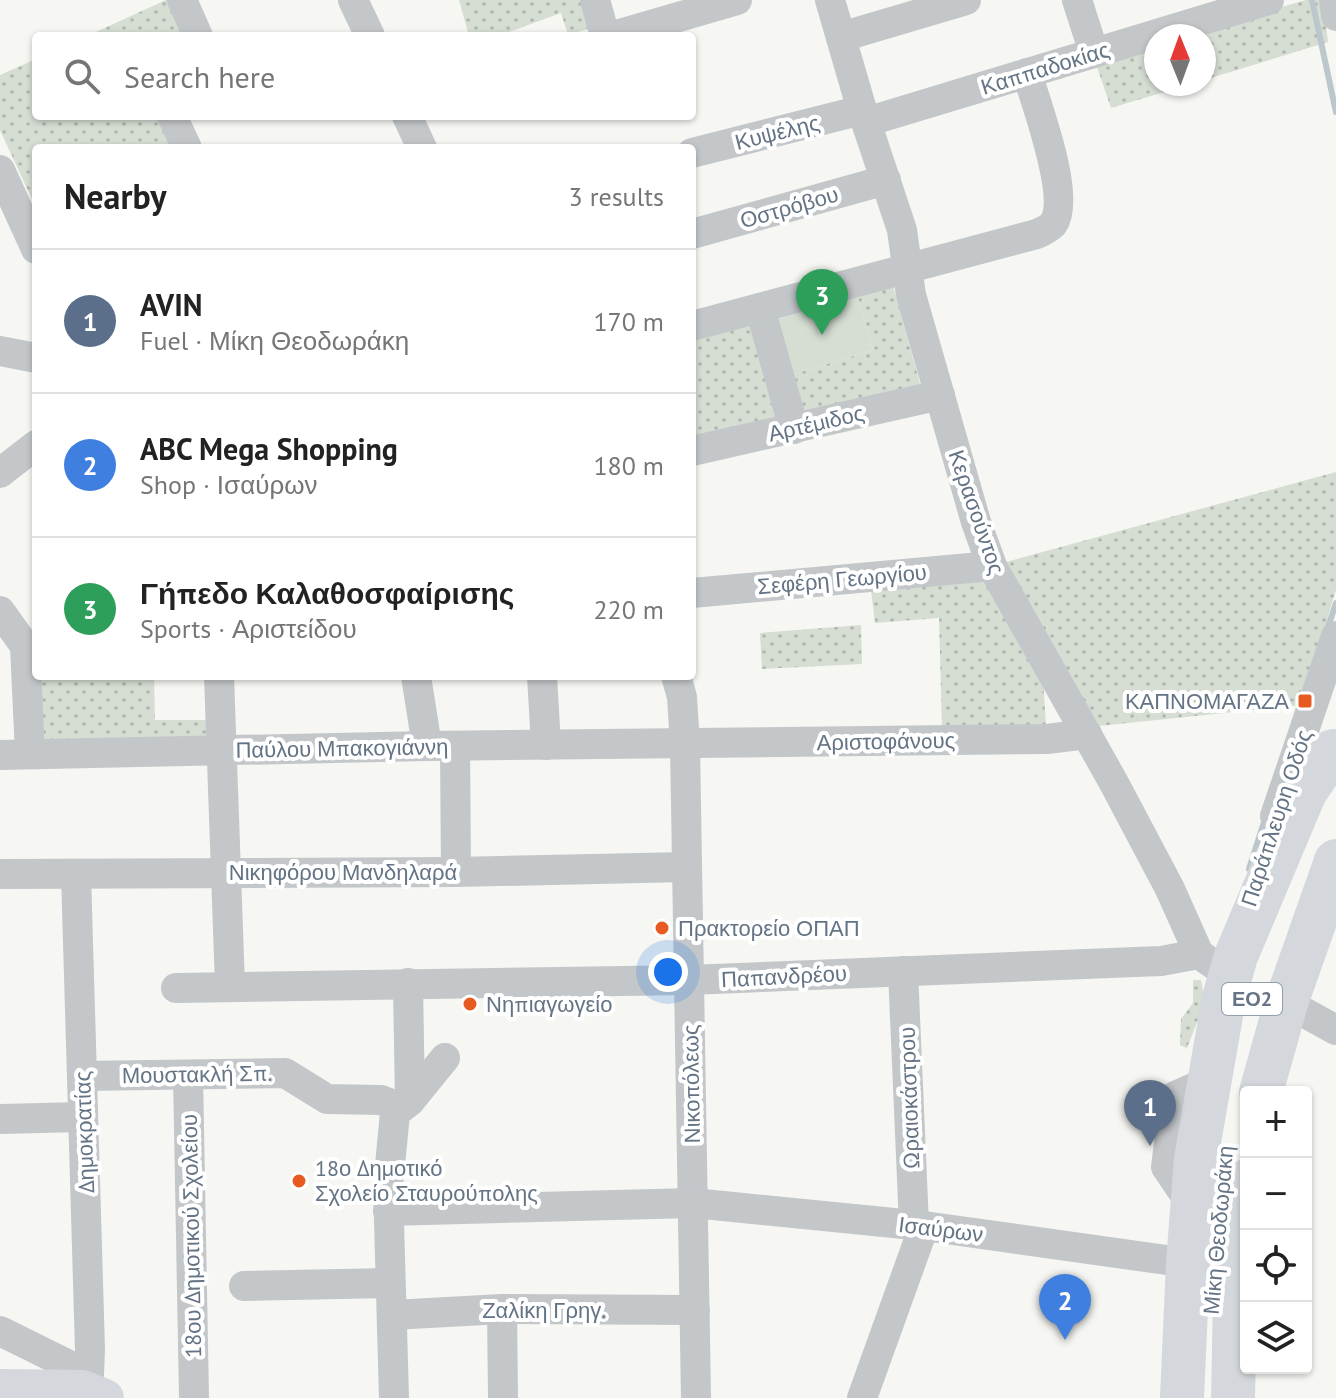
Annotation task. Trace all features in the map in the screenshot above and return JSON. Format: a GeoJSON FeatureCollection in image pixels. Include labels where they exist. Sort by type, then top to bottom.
{"type":"FeatureCollection","features":[{"type":"Feature","properties":{"kind":"highway","name":"ΕΟ2"},"geometry":{"type":"LineString","coordinates":[[1182,1398],[1192,1205],[1222,962],[1305,792],[1334,746]]}},
{"type":"Feature","properties":{"kind":"highway","name":"Μίκη Θεοδωράκη"},"geometry":{"type":"LineString","coordinates":[[1209,1398],[1217,1222],[1224,1148],[1236,1076],[1253,993],[1326,782],[1334,746]]}},
{"type":"Feature","properties":{"kind":"highway","name":"ΕΟ2"},"geometry":{"type":"LineString","coordinates":[[1262,1086],[1268,1059],[1336,861]]}},
{"type":"Feature","properties":{"kind":"highway","name":"ΕΟ2"},"geometry":{"type":"LineString","coordinates":[[1285,1086],[1310,933]]}},
{"type":"Feature","properties":{"kind":"highway","name":"Μίκη Θεοδωράκη"},"geometry":{"type":"LineString","coordinates":[[1233,1398],[1235,1300],[1241,1230]]}},
{"type":"Feature","properties":{"kind":"highway"},"geometry":{"type":"LineString","coordinates":[[1261,1374],[1261,1398]]}},
{"type":"Feature","properties":{"kind":"main road"},"geometry":{"type":"LineString","coordinates":[[7,1391],[92,1387]]}},
{"type":"Feature","properties":{"kind":"street"},"geometry":{"type":"LineString","coordinates":[[182,0],[196,32]]}},
{"type":"Feature","properties":{"kind":"street"},"geometry":{"type":"LineString","coordinates":[[353,0],[362,32]]}},
{"type":"Feature","properties":{"kind":"street"},"geometry":{"type":"LineString","coordinates":[[595,0],[604,32]]}},
{"type":"Feature","properties":{"kind":"street"},"geometry":{"type":"LineString","coordinates":[[627,32],[737,0]]}},
{"type":"Feature","properties":{"kind":"street","name":"Κερασούντος"},"geometry":{"type":"LineString","coordinates":[[830,0],[905,240],[911,295],[976,522],[992,566],[1164,877],[1222,962]]}},
{"type":"Feature","properties":{"kind":"street"},"geometry":{"type":"LineString","coordinates":[[841,37],[966,0]]}},
{"type":"Feature","properties":{"kind":"street"},"geometry":{"type":"LineString","coordinates":[[1077,0],[1094,53]]}},
{"type":"Feature","properties":{"kind":"street","name":"Καππαδοκίας"},"geometry":{"type":"LineString","coordinates":[[864,116],[1027,73],[1269,0]]}},
{"type":"Feature","properties":{"kind":"street"},"geometry":{"type":"LineString","coordinates":[[1334,0],[1336,16]]}},
{"type":"Feature","properties":{"kind":"street"},"geometry":{"type":"LineString","coordinates":[[696,325],[1037,234],[1052,226],[1058,191],[1057,171],[1027,73]]}},
{"type":"Feature","properties":{"kind":"street","name":"Κυψέλης"},"geometry":{"type":"LineString","coordinates":[[696,152],[864,116]]}},
{"type":"Feature","properties":{"kind":"street"},"geometry":{"type":"LineString","coordinates":[[177,120],[186,144]]}},
{"type":"Feature","properties":{"kind":"street"},"geometry":{"type":"LineString","coordinates":[[409,120],[420,144]]}},
{"type":"Feature","properties":{"kind":"street"},"geometry":{"type":"LineString","coordinates":[[0,171],[32,240]]}},
{"type":"Feature","properties":{"kind":"street","name":"Οστρόβου"},"geometry":{"type":"LineString","coordinates":[[696,233],[886,180]]}},
{"type":"Feature","properties":{"kind":"street"},"geometry":{"type":"LineString","coordinates":[[760,308],[794,429]]}},
{"type":"Feature","properties":{"kind":"street"},"geometry":{"type":"LineString","coordinates":[[0,351],[32,357]]}},
{"type":"Feature","properties":{"kind":"street","name":"Αρτέμιδος"},"geometry":{"type":"LineString","coordinates":[[696,450],[940,395]]}},
{"type":"Feature","properties":{"kind":"street"},"geometry":{"type":"LineString","coordinates":[[0,473],[32,448]]}},
{"type":"Feature","properties":{"kind":"street","name":"Σεφέρη Γεωργίου"},"geometry":{"type":"LineString","coordinates":[[696,593],[992,566]]}},
{"type":"Feature","properties":{"kind":"street"},"geometry":{"type":"LineString","coordinates":[[0,611],[29,634],[26,652],[30,754]]}},
{"type":"Feature","properties":{"kind":"street","name":"Παράπλευρη Οδός"},"geometry":{"type":"LineString","coordinates":[[1222,962],[1249,896],[1336,636]]}},
{"type":"Feature","properties":{"kind":"street"},"geometry":{"type":"LineString","coordinates":[[219,680],[230,986]]}},
{"type":"Feature","properties":{"kind":"street"},"geometry":{"type":"LineString","coordinates":[[417,680],[441,746],[456,872]]}},
{"type":"Feature","properties":{"kind":"street"},"geometry":{"type":"LineString","coordinates":[[542,680],[546,745]]}},
{"type":"Feature","properties":{"kind":"street","name":"Νικοπόλεως"},"geometry":{"type":"LineString","coordinates":[[677,680],[682,697],[685,744],[696,1398]]}},
{"type":"Feature","properties":{"kind":"street","name":"Αριστοφάνoυς"},"geometry":{"type":"LineString","coordinates":[[685,744],[1047,739],[1087,734]]}},
{"type":"Feature","properties":{"kind":"street","name":"Παύλου Μπακογιάννη"},"geometry":{"type":"LineString","coordinates":[[0,755],[685,744]]}},
{"type":"Feature","properties":{"kind":"street","name":"Νικηφόρου Μανδηλαρά"},"geometry":{"type":"LineString","coordinates":[[0,874],[456,872],[687,867]]}},
{"type":"Feature","properties":{"kind":"street","name":"Δημοκρατίας"},"geometry":{"type":"LineString","coordinates":[[76,874],[92,1387]]}},
{"type":"Feature","properties":{"kind":"street","name":"Παπανδρέου"},"geometry":{"type":"LineString","coordinates":[[176,988],[688,980],[1161,961],[1222,962]]}},
{"type":"Feature","properties":{"kind":"street","name":"Ωραιοκάστρου"},"geometry":{"type":"LineString","coordinates":[[862,1398],[919,1225],[903,971]]}},
{"type":"Feature","properties":{"kind":"street"},"geometry":{"type":"LineString","coordinates":[[404,1104],[408,983]]}},
{"type":"Feature","properties":{"kind":"street"},"geometry":{"type":"LineString","coordinates":[[1298,1009],[1336,1030]]}},
{"type":"Feature","properties":{"kind":"street"},"geometry":{"type":"LineString","coordinates":[[394,1398],[388,1186],[395,1113],[445,1058]]}},
{"type":"Feature","properties":{"kind":"street","name":"Μουστακλή Σπ."},"geometry":{"type":"LineString","coordinates":[[82,1076],[285,1073],[327,1099],[381,1100],[404,1104]]}},
{"type":"Feature","properties":{"kind":"street","name":"18ου Δημοτικού Σχολείου"},"geometry":{"type":"LineString","coordinates":[[188,1075],[194,1398]]}},
{"type":"Feature","properties":{"kind":"street"},"geometry":{"type":"LineString","coordinates":[[0,1119],[83,1117]]}},
{"type":"Feature","properties":{"kind":"street","name":"Ισαύρων"},"geometry":{"type":"LineString","coordinates":[[388,1211],[693,1203],[919,1225],[1188,1263]]}},
{"type":"Feature","properties":{"kind":"street"},"geometry":{"type":"LineString","coordinates":[[244,1286],[390,1283]]}},
{"type":"Feature","properties":{"kind":"street"},"geometry":{"type":"LineString","coordinates":[[502,1309],[503,1398]]}},
{"type":"Feature","properties":{"kind":"street","name":"Ζαλίκη Γρηγ."},"geometry":{"type":"LineString","coordinates":[[392,1315],[502,1309],[695,1310]]}},
{"type":"Feature","properties":{"kind":"street"},"geometry":{"type":"LineString","coordinates":[[0,1331],[92,1387]]}},
{"type":"Feature","properties":{"kind":"shaded area"},"geometry":{"type":"Polygon","coordinates":[[[170,0],[187,32],[96,32],[170,0]]]}},
{"type":"Feature","properties":{"kind":"shaded area"},"geometry":{"type":"Polygon","coordinates":[[[459,0],[583,0],[591,28],[567,32],[561,13],[509,32],[468,32],[459,0]]]}},
{"type":"Feature","properties":{"kind":"shaded area"},"geometry":{"type":"Polygon","coordinates":[[[1306,0],[1323,0],[1328,42],[1216,76],[1216,26],[1306,0]]]}},
{"type":"Feature","properties":{"kind":"shaded area"},"geometry":{"type":"Polygon","coordinates":[[[1144,47],[1144,96],[1151,96],[1111,108],[1095,61],[1144,47]]]}},
{"type":"Feature","properties":{"kind":"shaded area"},"geometry":{"type":"Polygon","coordinates":[[[32,61],[32,120],[163,120],[173,144],[32,144],[32,199],[0,130],[0,75],[32,61]]]}},
{"type":"Feature","properties":{"kind":"shaded area"},"geometry":{"type":"Polygon","coordinates":[[[893,285],[922,391],[802,420],[787,376],[873,350],[857,295],[893,285]]]}},
{"type":"Feature","properties":{"kind":"shaded area"},"geometry":{"type":"Polygon","coordinates":[[[857,295],[873,350],[787,376],[771,321],[857,295]]]}},
{"type":"Feature","properties":{"kind":"shaded area"},"geometry":{"type":"Polygon","coordinates":[[[757,320],[784,416],[696,441],[696,338],[757,320]]]}},
{"type":"Feature","properties":{"kind":"shaded area"},"geometry":{"type":"Polygon","coordinates":[[[1336,472],[1336,590],[1301,705],[1099,726],[1002,563],[1336,472]]]}},
{"type":"Feature","properties":{"kind":"shaded area"},"geometry":{"type":"Polygon","coordinates":[[[984,572],[1043,679],[1046,725],[942,727],[939,618],[875,623],[870,582],[984,572]]]}},
{"type":"Feature","properties":{"kind":"shaded area"},"geometry":{"type":"Polygon","coordinates":[[[861,625],[862,664],[762,669],[760,633],[861,625]]]}},
{"type":"Feature","properties":{"kind":"shaded area"},"geometry":{"type":"Polygon","coordinates":[[[37,680],[154,680],[155,720],[206,720],[206,741],[40,745],[37,680]]]}},
{"type":"Feature","properties":{"kind":"shaded area"},"geometry":{"type":"Polygon","coordinates":[[[1193,980],[1201,980],[1205,1002],[1187,1048],[1180,1045],[1181,1019],[1193,1003],[1193,980]]]}},
{"type":"Feature","properties":{"kind":"waterway"},"geometry":{"type":"LineString","coordinates":[[1312,0],[1336,112]]}},
{"type":"Feature","properties":{"kind":"waterway"},"geometry":{"type":"LineString","coordinates":[[1327,630],[1336,603]]}},
{"type":"Feature","properties":{"kind":"waterway"},"geometry":{"type":"LineString","coordinates":[[1249,869],[1265,819]]}},
{"type":"Feature","properties":{"kind":"place","name":"Γήπεδο Καλαθοσφαίρισης"},"geometry":{"type":"Point","coordinates":[822,335]}},
{"type":"Feature","properties":{"kind":"place","name":"ΚΑΠΝΟΜΑΓΑΖΑ"},"geometry":{"type":"Point","coordinates":[1305,701]}},
{"type":"Feature","properties":{"kind":"place","name":"Πρακτορείο ΟΠΑΠ"},"geometry":{"type":"Point","coordinates":[662,928]}},
{"type":"Feature","properties":{"kind":"place","name":"Νηπιαγωγείο"},"geometry":{"type":"Point","coordinates":[470,1004]}},
{"type":"Feature","properties":{"kind":"place","name":"AVIN"},"geometry":{"type":"Point","coordinates":[1150,1146]}},
{"type":"Feature","properties":{"kind":"place","name":"18ο Δημοτικό Σχολείο Σταυρούπολης"},"geometry":{"type":"Point","coordinates":[299,1181]}},
{"type":"Feature","properties":{"kind":"place","name":"ABC Mega Shopping"},"geometry":{"type":"Point","coordinates":[1065,1340]}}]}
